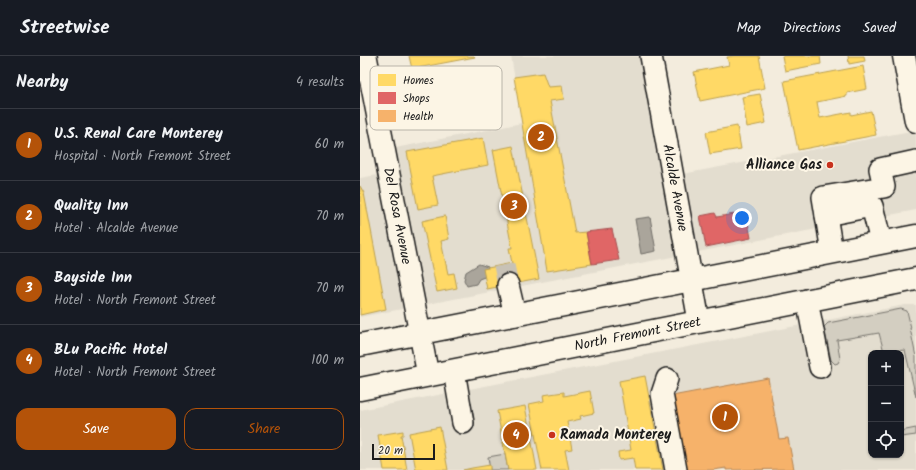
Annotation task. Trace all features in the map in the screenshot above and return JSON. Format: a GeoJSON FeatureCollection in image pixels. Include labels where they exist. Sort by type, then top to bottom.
{"type":"FeatureCollection","features":[{"type":"Feature","properties":{"kind":"main road"},"geometry":{"type":"LineString","coordinates":[[904,56],[916,121]]}},
{"type":"Feature","properties":{"kind":"main road"},"geometry":{"type":"LineString","coordinates":[[360,345],[916,236]]}},
{"type":"Feature","properties":{"kind":"main road","name":"North Fremont Street"},"geometry":{"type":"LineString","coordinates":[[360,389],[916,279]]}},
{"type":"Feature","properties":{"kind":"street","name":"Del Rosa Avenue"},"geometry":{"type":"LineString","coordinates":[[366,56],[370,72]]}},
{"type":"Feature","properties":{"kind":"street","name":"Alcalde Avenue"},"geometry":{"type":"LineString","coordinates":[[651,56],[699,321]]}},
{"type":"Feature","properties":{"kind":"street","name":"Del Rosa Avenue"},"geometry":{"type":"LineString","coordinates":[[385,130],[407,218],[421,334],[428,376]]}},
{"type":"Feature","properties":{"kind":"street"},"geometry":{"type":"LineString","coordinates":[[824,206],[870,197],[884,186],[880,169],[916,161]]}},
{"type":"Feature","properties":{"kind":"street"},"geometry":{"type":"LineString","coordinates":[[832,252],[820,184],[866,176],[881,242]]}},
{"type":"Feature","properties":{"kind":"street"},"geometry":{"type":"LineString","coordinates":[[508,285],[515,315]]}},
{"type":"Feature","properties":{"kind":"street"},"geometry":{"type":"LineString","coordinates":[[807,300],[820,367]]}},
{"type":"Feature","properties":{"kind":"street"},"geometry":{"type":"LineString","coordinates":[[454,371],[463,423]]}},
{"type":"Feature","properties":{"kind":"street"},"geometry":{"type":"LineString","coordinates":[[667,379],[662,394],[676,470]]}},
{"type":"Feature","properties":{"kind":"shaded area"},"geometry":{"type":"Polygon","coordinates":[[[511,56],[651,56],[672,176],[916,130],[916,210],[360,317],[360,178],[388,173],[385,150],[486,130],[502,130],[502,127],[522,123],[511,56]]]}},
{"type":"Feature","properties":{"kind":"shaded area"},"geometry":{"type":"Polygon","coordinates":[[[650,217],[656,251],[641,254],[635,219],[650,217]]]}},
{"type":"Feature","properties":{"kind":"shaded area"},"geometry":{"type":"Polygon","coordinates":[[[479,264],[488,267],[489,271],[487,276],[479,279],[476,284],[467,286],[464,280],[466,272],[479,264]]]}},
{"type":"Feature","properties":{"kind":"shaded area"},"geometry":{"type":"Polygon","coordinates":[[[905,305],[916,305],[916,470],[360,470],[360,410],[905,305]]]}},
{"type":"Feature","properties":{"kind":"shaded area"},"geometry":{"type":"Polygon","coordinates":[[[901,309],[907,311],[916,357],[916,397],[905,350],[883,350],[879,333],[837,340],[840,359],[838,363],[835,364],[831,360],[824,327],[828,323],[901,309]]]}},
{"type":"Feature","properties":{"kind":"shaded area"},"geometry":{"type":"Polygon","coordinates":[[[916,428],[916,435],[904,437],[904,430],[916,428]]]}},
{"type":"Feature","properties":{"kind":"shaded area"},"geometry":{"type":"Polygon","coordinates":[[[505,454],[508,470],[490,470],[488,457],[505,454]]]}},
{"type":"Feature","properties":{"kind":"building: Homes"},"geometry":{"type":"Polygon","coordinates":[[[409,56],[475,57],[428,66],[411,66],[409,56]]]}},
{"type":"Feature","properties":{"kind":"building: Homes"},"geometry":{"type":"Polygon","coordinates":[[[759,56],[765,88],[700,101],[694,72],[729,65],[727,57],[759,56]]]}},
{"type":"Feature","properties":{"kind":"building: Homes"},"geometry":{"type":"Polygon","coordinates":[[[782,56],[820,56],[821,64],[785,71],[782,56]]]}},
{"type":"Feature","properties":{"kind":"building: Homes"},"geometry":{"type":"Polygon","coordinates":[[[848,56],[864,56],[865,61],[849,64],[848,56]]]}},
{"type":"Feature","properties":{"kind":"building: Homes"},"geometry":{"type":"Polygon","coordinates":[[[863,66],[867,89],[847,93],[847,96],[817,102],[820,118],[851,112],[851,115],[871,111],[876,135],[798,150],[784,81],[863,66]]]}},
{"type":"Feature","properties":{"kind":"building: Homes"},"geometry":{"type":"Polygon","coordinates":[[[543,73],[548,87],[562,86],[564,99],[550,101],[575,233],[586,232],[592,264],[547,271],[514,77],[543,73]]]}},
{"type":"Feature","properties":{"kind":"building: Homes"},"geometry":{"type":"Polygon","coordinates":[[[760,94],[766,123],[747,127],[742,97],[760,94]]]}},
{"type":"Feature","properties":{"kind":"building: Homes"},"geometry":{"type":"Polygon","coordinates":[[[737,126],[741,149],[710,154],[706,132],[737,126]]]}},
{"type":"Feature","properties":{"kind":"building: Homes"},"geometry":{"type":"Polygon","coordinates":[[[483,138],[488,165],[432,176],[438,205],[418,209],[407,152],[483,138]]]}},
{"type":"Feature","properties":{"kind":"building: Homes"},"geometry":{"type":"Polygon","coordinates":[[[513,146],[539,279],[487,289],[483,269],[512,263],[509,248],[512,248],[493,150],[513,146]]]}},
{"type":"Feature","properties":{"kind":"building: Homes"},"geometry":{"type":"Polygon","coordinates":[[[360,186],[364,193],[386,309],[360,315],[360,186]]]}},
{"type":"Feature","properties":{"kind":"building: Homes"},"geometry":{"type":"Polygon","coordinates":[[[445,216],[449,239],[441,241],[448,274],[454,273],[457,288],[437,292],[422,221],[445,216]]]}},
{"type":"Feature","properties":{"kind":"building: Homes","name":"Ramada Monterey"},"geometry":{"type":"Polygon","coordinates":[[[645,376],[663,470],[635,470],[633,458],[619,460],[618,452],[631,450],[619,381],[645,376]]]}},
{"type":"Feature","properties":{"kind":"building: Homes","name":"Ramada Monterey"},"geometry":{"type":"Polygon","coordinates":[[[590,391],[594,413],[580,416],[581,419],[567,422],[572,449],[565,450],[569,470],[542,470],[529,404],[544,401],[543,395],[564,392],[564,396],[590,391]]]}},
{"type":"Feature","properties":{"kind":"building: Homes"},"geometry":{"type":"Polygon","coordinates":[[[525,406],[537,470],[508,470],[497,411],[525,406]]]}},
{"type":"Feature","properties":{"kind":"building: Homes"},"geometry":{"type":"Polygon","coordinates":[[[440,427],[448,470],[416,470],[409,433],[440,427]]]}},
{"type":"Feature","properties":{"kind":"building: Homes"},"geometry":{"type":"Polygon","coordinates":[[[403,431],[403,435],[401,435],[407,470],[384,470],[378,435],[403,431]]]}},
{"type":"Feature","properties":{"kind":"building: Homes"},"geometry":{"type":"Polygon","coordinates":[[[490,465],[490,470],[463,470],[472,468],[490,465]]]}},
{"type":"Feature","properties":{"kind":"building: Shops"},"geometry":{"type":"Polygon","coordinates":[[[746,212],[751,238],[706,247],[700,216],[715,213],[717,217],[746,212]]]}},
{"type":"Feature","properties":{"kind":"building: Shops"},"geometry":{"type":"Polygon","coordinates":[[[612,229],[619,260],[592,264],[586,232],[612,229]]]}},
{"type":"Feature","properties":{"kind":"building: Health"},"geometry":{"type":"Polygon","coordinates":[[[768,378],[779,439],[788,438],[794,469],[726,470],[726,468],[713,470],[685,470],[672,396],[768,378]]]}},
{"type":"Feature","properties":{"kind":"tunnel"},"geometry":{"type":"LineString","coordinates":[[504,265],[508,285]]}},
{"type":"Feature","properties":{"kind":"place","name":"Quality Inn"},"geometry":{"type":"Point","coordinates":[541,137]}},
{"type":"Feature","properties":{"kind":"place","name":"Alliance Gas"},"geometry":{"type":"Point","coordinates":[830,165]}},
{"type":"Feature","properties":{"kind":"place","name":"Bayside Inn"},"geometry":{"type":"Point","coordinates":[514,206]}},
{"type":"Feature","properties":{"kind":"place","name":"U.S. Renal Care Monterey"},"geometry":{"type":"Point","coordinates":[725,417]}},
{"type":"Feature","properties":{"kind":"place","name":"BLu Pacific Hotel"},"geometry":{"type":"Point","coordinates":[516,435]}},
{"type":"Feature","properties":{"kind":"place","name":"Ramada Monterey"},"geometry":{"type":"Point","coordinates":[552,435]}}]}
